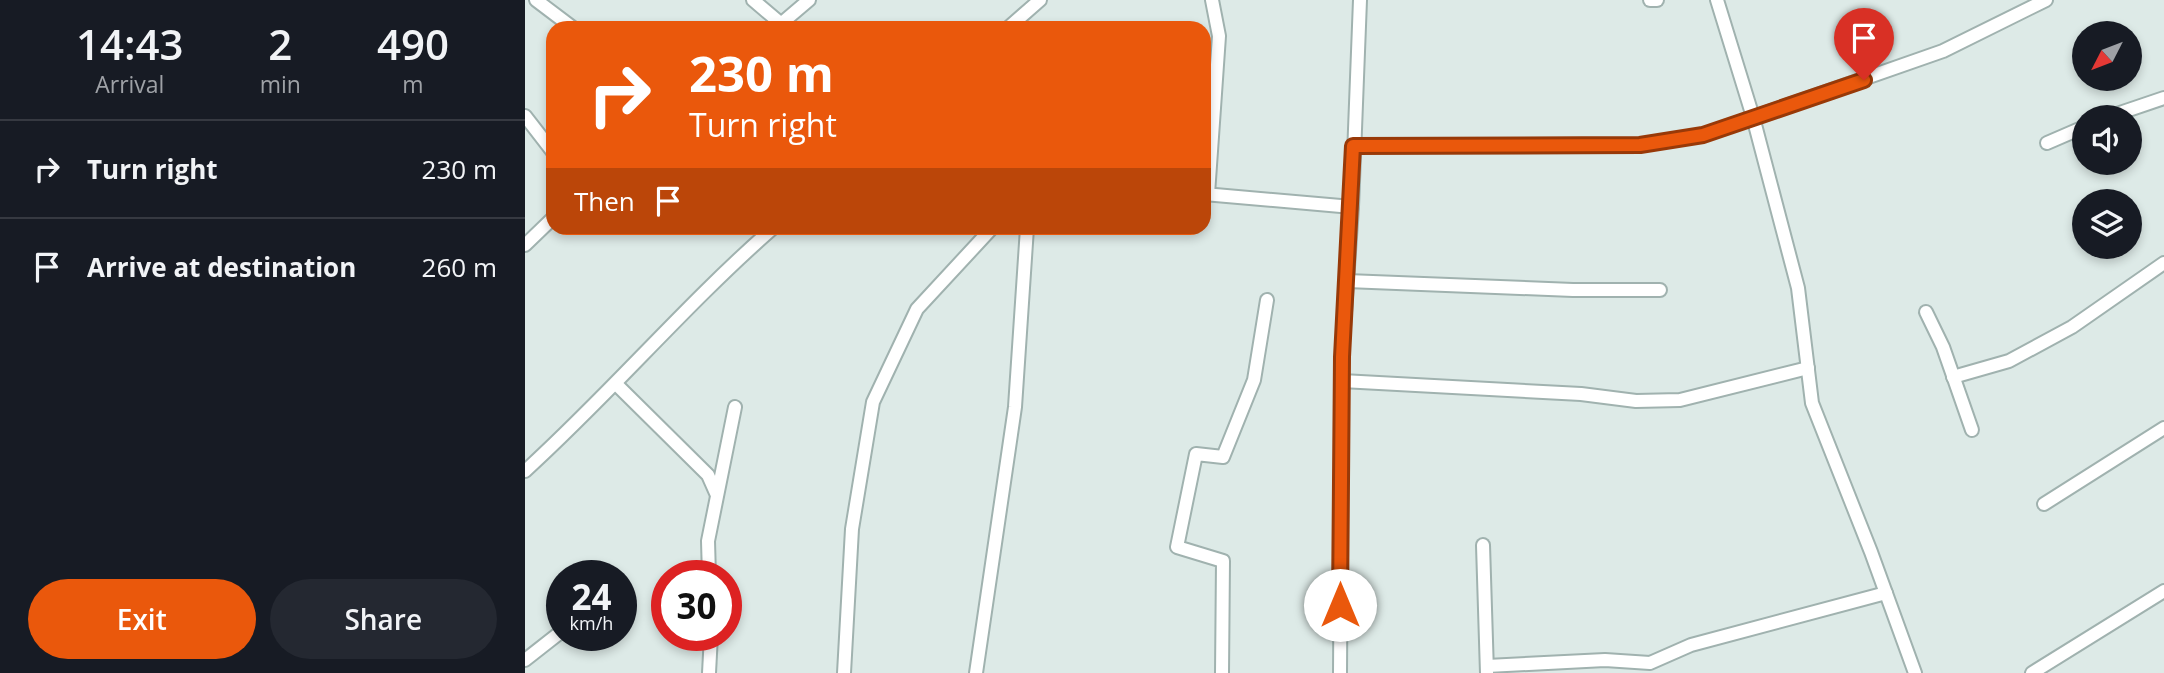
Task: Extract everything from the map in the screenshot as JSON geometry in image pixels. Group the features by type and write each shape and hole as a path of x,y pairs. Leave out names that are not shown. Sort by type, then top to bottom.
{"street":[{"path":"536,0 564,21"},
{"path":"753,0 776,21"},
{"path":"786,21 809,0"},
{"path":"1016,21 1039,0"},
{"path":"1211,133 1219,36 1216,6 1212,0"},
{"path":"1340,673 1342,381 1360,0"},
{"path":"1650,0 1657,0"},
{"path":"1717,0 1753,117 1798,288 1812,403 1915,673"},
{"path":"1353,146 1640,145 1703,135 1943,51 2046,0"},
{"path":"2142,105 2164,98"},
{"path":"525,116 546,143"},
{"path":"2047,143 2072,132"},
{"path":"1211,194 1352,207"},
{"path":"525,246 546,225"},
{"path":"525,471 617,384 720,274 765,235"},
{"path":"844,673 852,529 873,402 917,309 986,235"},
{"path":"976,673 1015,407 1027,235"},
{"path":"1953,377 2009,361 2072,327 2164,263"},
{"path":"1347,281 1573,290 1660,290"},
{"path":"1222,673 1223,561 1177,547 1196,454 1223,457 1254,380 1267,300"},
{"path":"1926,312 1943,347 1972,430"},
{"path":"1342,381 1581,394 1636,401 1680,400 1808,368"},
{"path":"617,384 708,475 716,493"},
{"path":"709,560 708,541 716,493 735,407"},
{"path":"2044,504 2164,428"},
{"path":"1483,545 1487,669 1605,660 1650,663 1691,645 1886,593"},
{"path":"2032,673 2164,591"},
{"path":"525,660 546,644"},
{"path":"709,673 710,651"}],"route":[{"path":"1340,605 1342,357 1352,207 1353,146 1640,145 1703,135 1864,80"}]}
